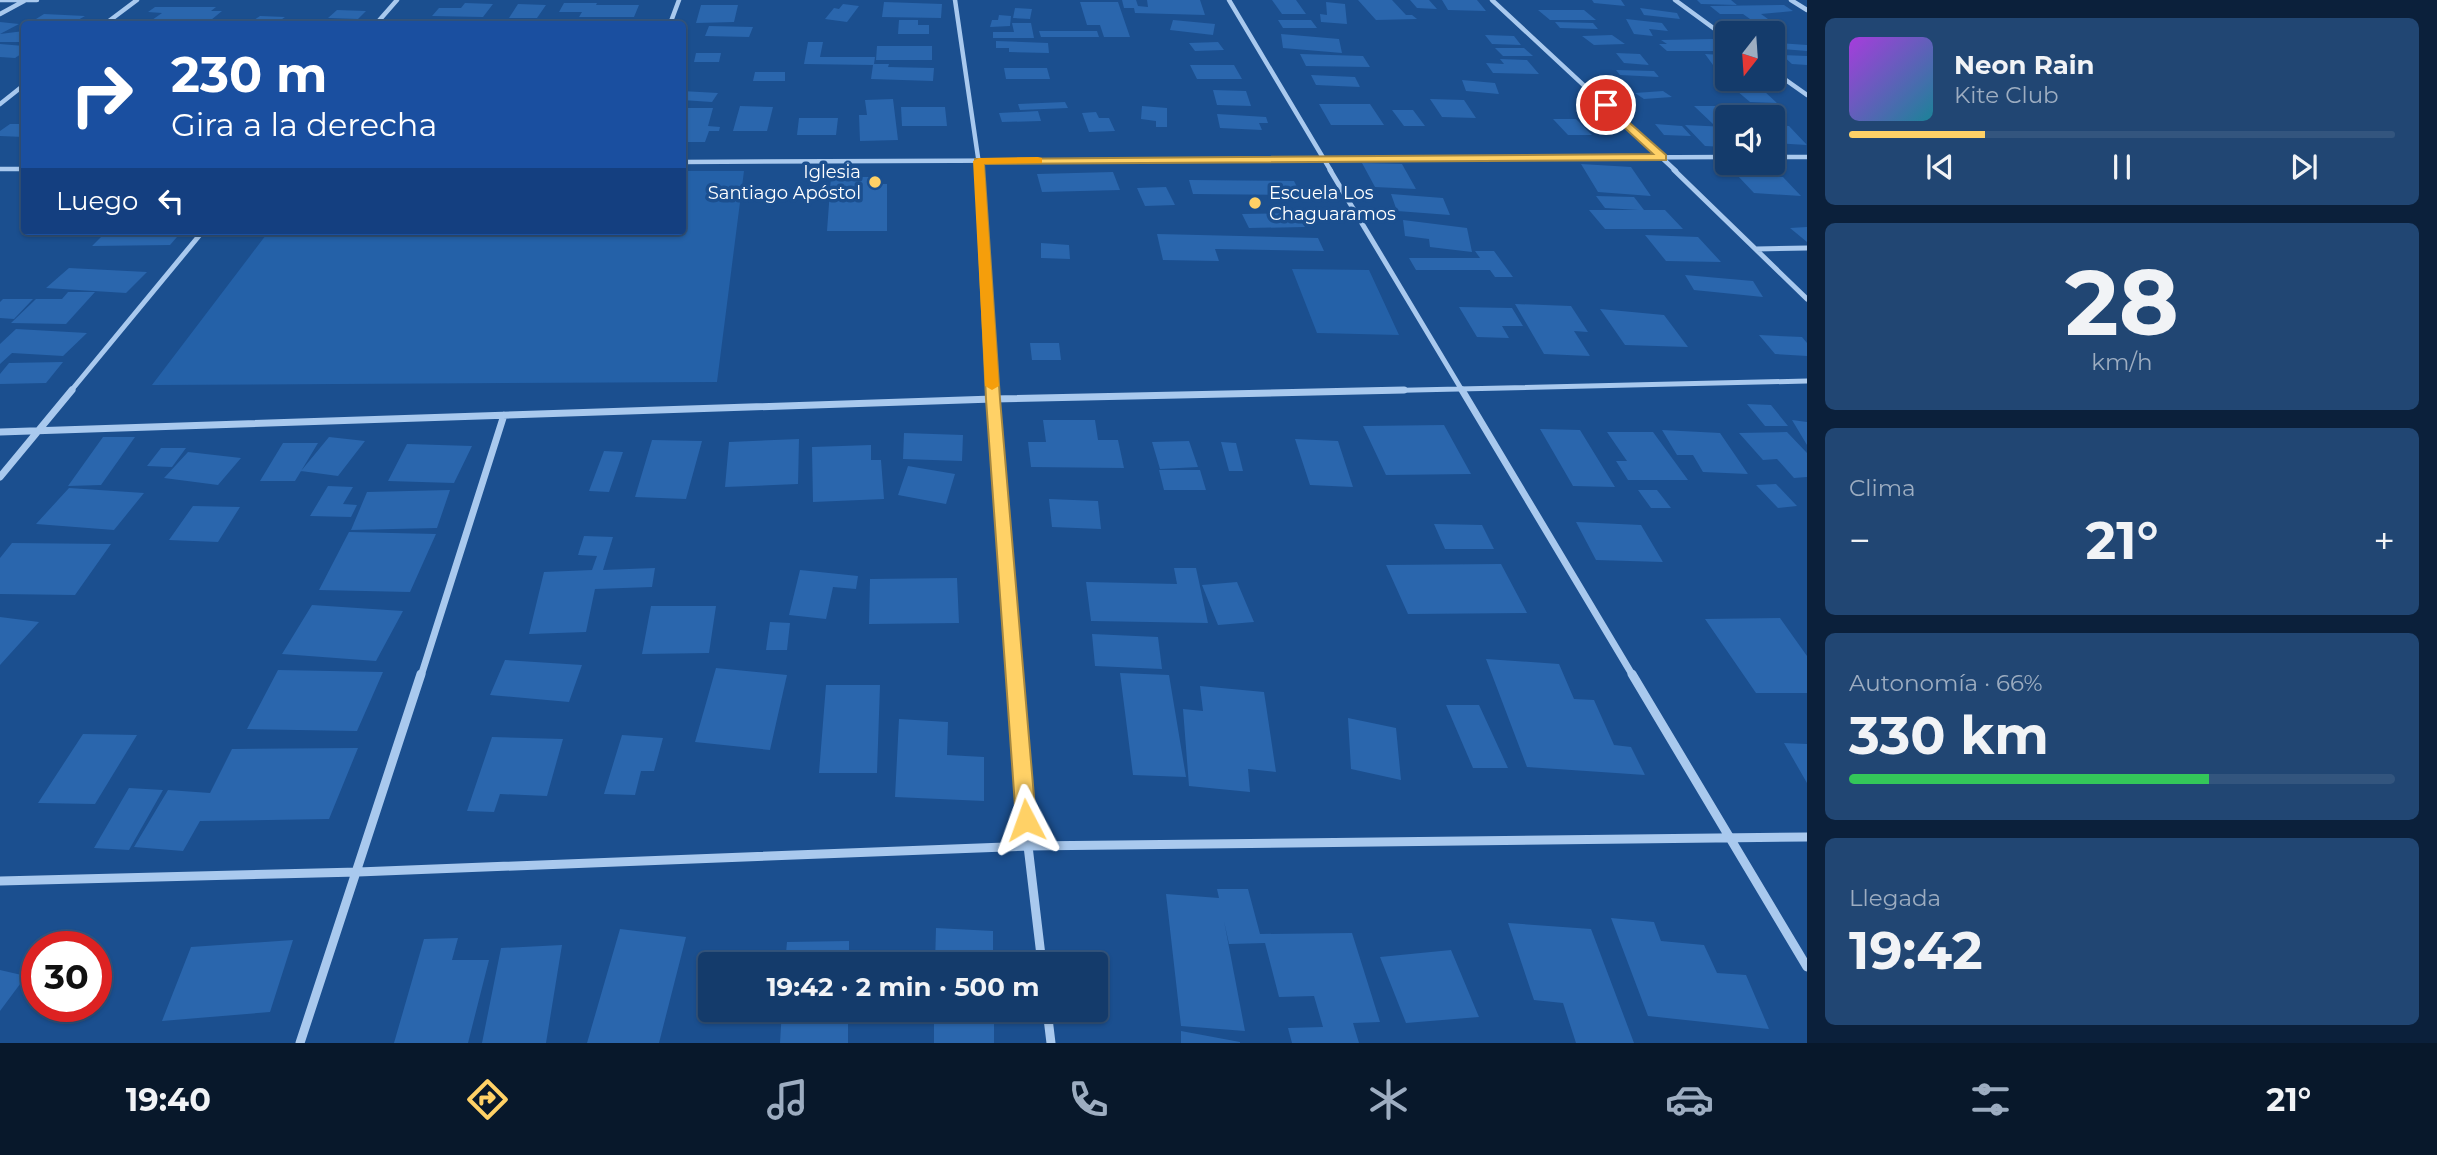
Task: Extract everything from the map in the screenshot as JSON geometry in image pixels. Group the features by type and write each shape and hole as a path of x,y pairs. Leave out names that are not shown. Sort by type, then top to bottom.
{"street":[{"path":"0,0 37,0"},
{"path":"0,14 26,0"},
{"path":"109,21 137,0"},
{"path":"379,21 397,0"},
{"path":"671,21 678,0"},
{"path":"955,0 979,161 993,399 1028,846 1041,952"},
{"path":"1229,0 1807,967"},
{"path":"1492,0 1662,158 1807,299"},
{"path":"1675,0 1715,29"},
{"path":"1791,0 1807,10"},
{"path":"1785,79 1807,95"},
{"path":"0,104 21,87"},
{"path":"686,162 1715,157"},
{"path":"1785,157 1807,157"},
{"path":"0,169 21,169"},
{"path":"0,477 200,235"},
{"path":"1756,249 1807,248"},
{"path":"0,432 993,399 1807,381"},
{"path":"300,1043 358,872 504,415"},
{"path":"0,881 358,872 1028,846 1807,837"},
{"path":"1048,1022 1051,1043"}],"shaded area":[{"path":"686,171 744,171 717,382 152,385 266,235 686,235"},
{"path":"1292,269 1369,270 1399,335 1317,333"}],"building":[{"path":"1122,0 1136,0 1138,6 1148,7 1147,0 1200,0 1205,15 1135,13 1134,8 1124,8"},
{"path":"1272,0 1296,0 1306,14 1282,14"},
{"path":"1358,0 1392,0 1406,15 1417,19 1376,20"},
{"path":"1410,0 1429,0 1437,9 1417,8"},
{"path":"1442,0 1477,0 1486,11 1448,10"},
{"path":"1592,0 1621,0 1625,6 1594,3"},
{"path":"1697,0 1731,0 1737,5 1701,4"},
{"path":"884,2 942,4 941,18 882,17"},
{"path":"1080,2 1118,2 1130,37 1104,37 1100,25 1087,25"},
{"path":"1326,2 1345,4 1347,24 1321,22 1320,14 1327,15"},
{"path":"465,3 493,4 483,17 432,16 439,8 461,8"},
{"path":"564,3 639,5 634,17 579,17 582,12 559,12"},
{"path":"518,4 546,5 537,18 509,18"},
{"path":"843,4 859,6 847,22 825,19 834,8 839,9"},
{"path":"701,5 738,5 734,22 696,23"},
{"path":"1784,5 1793,11 1761,14 1768,19 1750,19 1743,14 1720,14 1710,6"},
{"path":"155,7 216,7 211,11 222,11 211,20 152,20 162,13 148,12"},
{"path":"1015,8 1032,9 1030,19 1013,18"},
{"path":"1640,8 1677,13 1680,19 1644,15"},
{"path":"337,10 366,11 358,19 328,18"},
{"path":"1538,10 1584,10 1596,20 1550,20"},
{"path":"44,14 85,16 76,21 33,21"},
{"path":"999,15 1011,16 1010,26 990,27 992,20 998,20"},
{"path":"260,16 285,17 279,21 252,21"},
{"path":"1626,19 1662,23 1668,31 1649,29 1653,36 1634,34"},
{"path":"899,20 918,20 918,25 929,25 929,34 898,34"},
{"path":"1173,20 1215,24 1213,35 1170,30"},
{"path":"1278,20 1311,20 1317,28 1283,28"},
{"path":"0,22 19,24 0,34"},
{"path":"1555,22 1593,23 1598,29 1560,28"},
{"path":"1012,23 1031,23 1034,38 993,38 993,32 1014,32"},
{"path":"709,26 753,27 749,37 705,36"},
{"path":"21,31 21,42 0,42 0,34"},
{"path":"1039,31 1097,31 1099,37 1041,37"},
{"path":"1281,34 1339,39 1342,53 1283,48"},
{"path":"1485,35 1514,36 1521,45 1492,44"},
{"path":"1612,35 1625,44 1594,45 1582,36"},
{"path":"1714,39 1715,51 1667,51 1659,44 1667,44 1661,40"},
{"path":"996,41 1048,43 1049,53 1009,52 1009,48 996,48"},
{"path":"808,42 823,42 820,57 875,57 874,64 889,64 888,67 934,68 933,81 871,79 873,65 804,64"},
{"path":"1218,42 1224,50 1195,51 1189,43"},
{"path":"0,44 21,46 21,54 15,58 0,57"},
{"path":"1785,44 1807,45 1807,51 1785,49"},
{"path":"877,46 932,46 932,60 876,60"},
{"path":"1495,48 1524,48 1533,56 1503,56"},
{"path":"696,53 721,53 719,62 694,62"},
{"path":"1616,53 1640,54 1649,65 1624,63"},
{"path":"1300,54 1363,56 1370,67 1306,66"},
{"path":"1705,54 1715,55 1715,65 1713,65"},
{"path":"1785,55 1807,56 1807,65 1792,64"},
{"path":"1500,59 1527,60 1539,74 1493,73 1486,63 1504,64"},
{"path":"1190,65 1234,65 1242,79 1197,79"},
{"path":"1004,68 1047,68 1050,79 1006,79"},
{"path":"1616,70 1654,71 1659,77 1620,75"},
{"path":"755,72 785,72 785,81 753,81"},
{"path":"1311,75 1355,77 1360,87 1316,85"},
{"path":"1462,80 1495,83 1499,94 1466,91"},
{"path":"1213,90 1246,91 1251,106 1217,105"},
{"path":"686,91 718,93 712,102 686,100"},
{"path":"1663,91 1672,97 1644,99 1635,93"},
{"path":"1737,91 1764,91 1777,103 1750,102"},
{"path":"893,99 898,140 860,141 859,115 867,115 865,100"},
{"path":"1430,99 1464,100 1476,118 1442,117"},
{"path":"1065,102 1068,108 1020,110 1018,104"},
{"path":"1319,104 1370,104 1384,125 1331,125"},
{"path":"740,106 773,107 767,131 733,131"},
{"path":"1142,106 1167,108 1167,127 1156,127 1156,121 1141,119"},
{"path":"1694,106 1715,106 1713,124"},
{"path":"901,107 945,107 947,126 902,126"},
{"path":"686,108 713,108 708,126 720,127 719,131 709,131 705,142 686,142"},
{"path":"1392,110 1413,110 1425,126 1404,126"},
{"path":"1038,111 1041,121 1002,122 999,113"},
{"path":"1096,112 1099,118 1109,118 1115,131 1089,132 1082,113"},
{"path":"1217,114 1266,117 1268,123 1259,123 1262,130 1220,128"},
{"path":"799,118 838,118 836,135 797,135"},
{"path":"1553,119 1576,119 1592,135 1568,135"},
{"path":"10,124 21,124 21,137 0,136 0,131"},
{"path":"1655,124 1682,126 1691,136 1664,135"},
{"path":"1685,125 1715,126 1715,146 1705,146"},
{"path":"1785,126 1789,126 1807,145 1785,144"},
{"path":"1362,163 1402,164 1416,189 1375,187"},
{"path":"1581,164 1631,167 1651,196 1598,192"},
{"path":"1113,172 1120,190 1042,192 1037,174"},
{"path":"1737,175 1783,177 1801,196 1754,193"},
{"path":"831,177 871,177 871,184 887,184 887,231 827,231"},
{"path":"1189,180 1294,181 1301,195 1193,194"},
{"path":"1166,187 1175,205 1145,206 1137,188"},
{"path":"1391,194 1443,198 1450,215 1397,211"},
{"path":"1596,196 1634,197 1644,210 1665,210 1683,229 1605,229 1589,210 1639,210 1605,208"},
{"path":"1297,213 1305,227 1249,228 1242,214"},
{"path":"1403,220 1467,228 1472,252 1430,247 1429,239 1405,236"},
{"path":"1807,227 1807,242 1790,228"},
{"path":"1157,234 1318,238 1324,251 1215,249 1219,261 1163,260"},
{"path":"103,235 177,237 170,245 92,246"},
{"path":"1645,235 1698,237 1721,262 1666,261"},
{"path":"1041,243 1069,245 1070,259 1041,258"},
{"path":"1475,251 1494,251 1513,277 1495,277 1490,270 1416,270 1409,258 1480,258"},
{"path":"69,268 147,272 126,293 46,288"},
{"path":"1685,275 1753,281 1763,297 1694,290"},
{"path":"68,292 95,292 66,324 11,323 36,299 62,299"},
{"path":"3,299 33,299 14,319 0,318 0,302"},
{"path":"1515,304 1571,306 1588,332 1574,331 1590,356 1544,354"},
{"path":"1459,307 1512,308 1523,326 1502,326 1509,338 1477,337"},
{"path":"1600,309 1664,315 1688,347 1625,345"},
{"path":"16,329 87,333 63,356 12,353 0,364 0,344"},
{"path":"1759,335 1802,337 1807,343 1807,356 1775,354"},
{"path":"1030,343 1059,343 1061,360 1032,360"},
{"path":"63,362 46,383 0,384 0,374 9,363"},
{"path":"1747,404 1771,405 1788,426 1765,426"},
{"path":"1043,420 1095,420 1098,440 1118,440 1124,468 1031,467 1028,442 1046,442"},
{"path":"1792,420 1807,422 1807,445"},
{"path":"1444,425 1471,474 1386,475 1363,426"},
{"path":"1540,429 1580,430 1615,487 1573,486"},
{"path":"1662,430 1720,433 1748,474 1703,472 1693,455 1677,455"},
{"path":"1607,432 1653,432 1688,480 1628,480 1616,461 1627,461"},
{"path":"1787,432 1807,453 1807,477 1794,478 1777,459 1763,460 1739,433"},
{"path":"904,433 963,435 962,461 903,459"},
{"path":"103,437 135,437 101,485 68,486"},
{"path":"329,437 365,441 338,476 301,471"},
{"path":"799,439 798,484 725,487 729,442"},
{"path":"1295,439 1338,441 1353,487 1310,485"},
{"path":"652,440 702,441 686,499 635,497"},
{"path":"1189,441 1198,467 1160,469 1152,442"},
{"path":"1221,442 1236,443 1243,471 1229,471"},
{"path":"283,443 318,443 295,481 260,481"},
{"path":"407,444 472,446 454,483 388,481"},
{"path":"871,445 871,460 881,460 884,499 813,502 812,447"},
{"path":"161,448 186,448 172,467 147,466"},
{"path":"604,451 623,452 609,492 589,491"},
{"path":"188,452 241,458 218,485 164,478"},
{"path":"908,466 955,474 946,504 898,495"},
{"path":"1159,470 1200,470 1206,490 1164,490"},
{"path":"1776,484 1797,506 1778,508 1756,485"},
{"path":"328,486 353,487 343,504 357,505 351,517 310,516"},
{"path":"69,488 144,493 114,530 36,524"},
{"path":"450,490 437,528 351,530 367,492"},
{"path":"1638,490 1657,490 1671,508 1651,508"},
{"path":"1049,499 1098,501 1101,529 1052,527"},
{"path":"193,506 240,507 218,542 169,540"},
{"path":"1576,522 1641,525 1663,562 1596,560"},
{"path":"1434,524 1482,525 1494,549 1445,549"},
{"path":"349,532 436,534 410,592 319,590"},
{"path":"584,536 613,537 603,570 655,568 652,587 595,589 586,632 529,634 544,572 592,570 597,556 578,555"},
{"path":"12,543 111,544 75,595 0,594 0,558"},
{"path":"1501,564 1527,613 1408,614 1386,565"},
{"path":"1174,568 1196,568 1208,623 1091,621 1086,582 1177,584"},
{"path":"800,570 858,576 856,589 833,587 826,619 789,615"},
{"path":"957,578 959,623 869,624 870,579"},
{"path":"1237,582 1254,622 1218,625 1202,585"},
{"path":"312,605 403,611 376,661 282,654"},
{"path":"651,606 716,606 709,653 642,654"},
{"path":"0,617 39,622 0,665"},
{"path":"1780,618 1807,656 1807,693 1756,693 1705,619"},
{"path":"770,622 790,623 787,650 766,650"},
{"path":"1092,634 1158,637 1162,669 1095,666"},
{"path":"1486,659 1559,664 1574,699 1594,700 1614,745 1631,747 1645,775 1527,767"},
{"path":"505,660 582,665 569,702 490,695"},
{"path":"716,668 787,675 770,750 695,742"},
{"path":"278,670 383,672 357,731 247,729"},
{"path":"1120,673 1169,675 1186,777 1133,775"},
{"path":"826,685 880,685 877,773 819,773"},
{"path":"1200,686 1264,692 1276,772 1248,769 1250,792 1189,786 1183,709 1203,711"},
{"path":"1446,705 1479,705 1508,768 1473,768"},
{"path":"1348,718 1396,728 1401,780 1351,769"},
{"path":"899,719 948,722 947,755 984,757 984,801 895,797"},
{"path":"83,734 137,735 95,804 38,803"},
{"path":"622,735 663,738 654,771 641,771 635,795 604,794"},
{"path":"492,737 563,739 547,796 500,794 494,812 467,811"},
{"path":"1784,743 1807,744 1807,783"},
{"path":"358,748 329,819 200,821 183,851 134,847 168,790 210,793 232,749"},
{"path":"129,788 163,790 129,850 94,848"},
{"path":"1217,889 1248,889 1260,934 1352,933 1380,1022 1353,1023 1359,1043 1292,1043 1288,1028 1323,1027 1314,996 1279,997 1265,943 1229,944 1224,921 1245,1031 1181,1026 1166,894 1219,898"},
{"path":"1611,918 1654,922 1661,941 1704,945 1717,973 1746,975 1769,1029 1648,1016"},
{"path":"1508,923 1591,929 1634,1043 1576,1043 1563,1003 1534,1000"},
{"path":"936,928 993,931 993,952 935,952"},
{"path":"620,929 686,937 659,1043 587,1043"},
{"path":"458,938 452,960 489,960 468,1043 394,1043 424,939"},
{"path":"293,940 270,1012 162,1021 191,947"},
{"path":"849,941 849,952 786,952 787,942"},
{"path":"562,945 546,1043 482,1043 501,948"},
{"path":"1451,950 1479,1017 1406,1023 1380,957"},
{"path":"0,970 21,975 21,983 0,1011"},
{"path":"781,1022 848,1022 848,1043 780,1043"},
{"path":"934,1022 994,1022 994,1043 934,1043"},
{"path":"1181,1031 1240,1042 1240,1043 1181,1043"}],"slow traffic":[{"path":"992,386 979,161 1038,160"}],"place":[{"name":"Iglesia Santiago Apóstol","path":"875,182"},
{"name":"Escuela Los Chaguaramos","path":"1255,203"}],"route":[{"path":"1026,820 993,399 979,161 1662,158 1606,105"}]}
